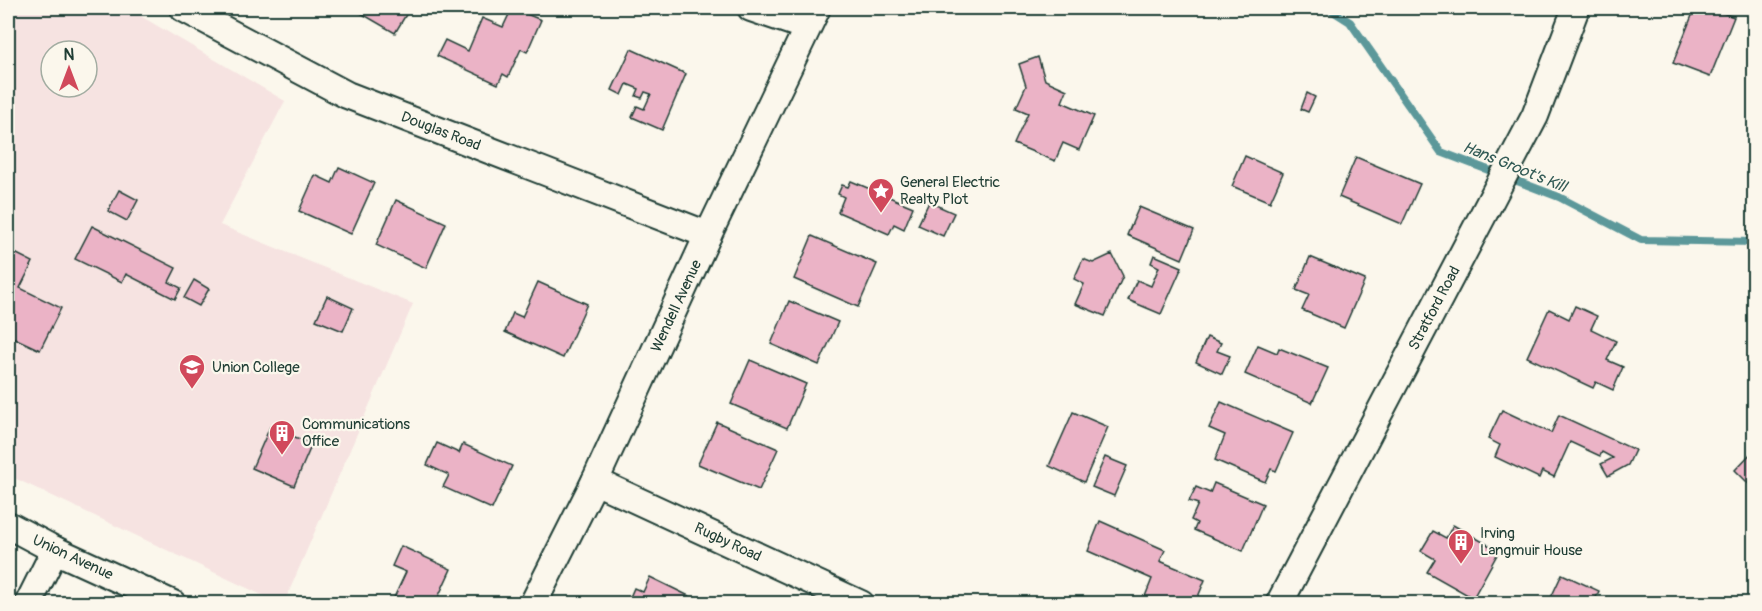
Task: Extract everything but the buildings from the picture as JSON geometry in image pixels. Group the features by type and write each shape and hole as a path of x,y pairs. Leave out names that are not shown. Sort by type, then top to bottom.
{"street":[{"name":"Douglas Road","path":"183,8 348,95 708,236"},
{"path":"751,8 812,17"},
{"name":"Stratford Road","path":"1279,603 1535,116 1576,8"},
{"name":"Wendell Avenue","path":"533,603 595,481 812,17"},
{"name":"Rugby Road","path":"595,481 861,603"},
{"name":"Union Avenue","path":"8,525 55,550 172,603"},
{"path":"28,603 55,550"}],"shaded area":[{"name":"Union College","path":"8,8 127,8 285,101 220,225 413,304 284,603 279,603 8,475"}],"waterway":[{"name":"Hans Groot's Kill","path":"1328,8 1350,22 1441,152 1559,197 1641,240 1754,242"}],"place":[{"name":"General Electric Realty Plot","path":"881,214"},
{"name":"Union College","path":"192,390"},
{"name":"Communications Office","path":"282,456"},
{"name":"Irving Langmuir House","path":"1461,565"}]}
